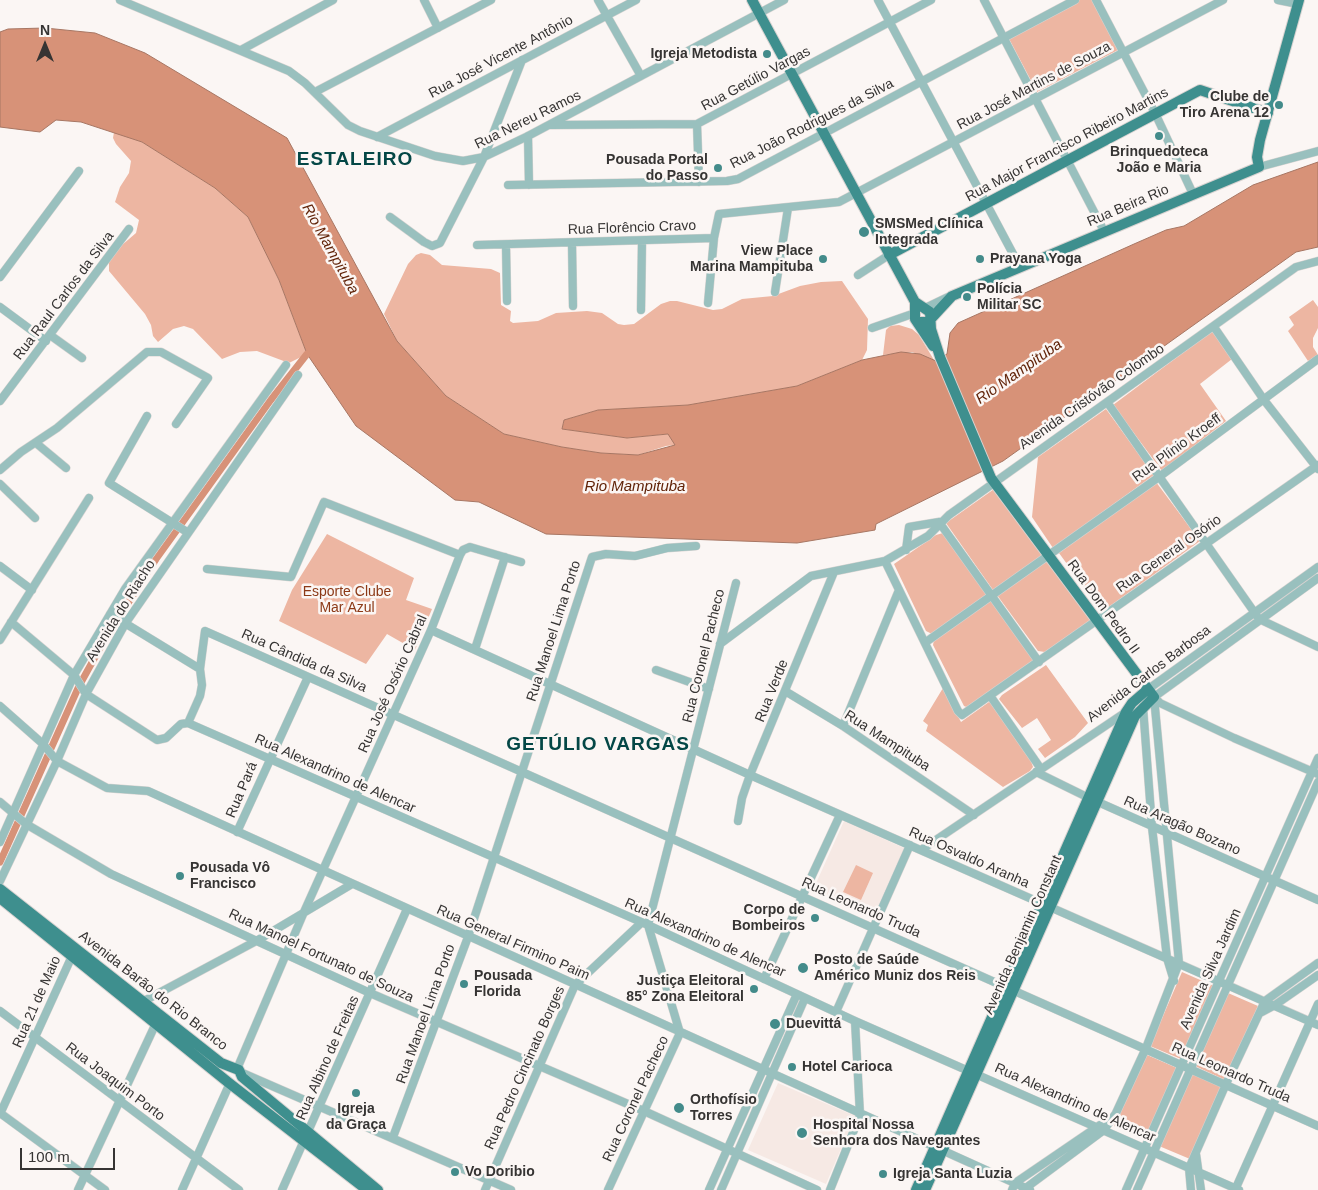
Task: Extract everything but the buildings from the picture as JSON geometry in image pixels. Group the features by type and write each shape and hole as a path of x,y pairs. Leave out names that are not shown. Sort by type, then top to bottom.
{"main road":[{"path":"752,0 856,194 940,358"},
{"path":"1259,167 1259,147 1299,2"},
{"name":"Rua Major Francisco Ribeiro Martins","path":"888,255 1202,89 1268,113"},
{"name":"Rua Beira Rio","path":"930,320 952,296 1259,167"},
{"path":"916,312 925,308 931,313 930,320 940,358"},
{"path":"916,312 924,324 930,320"},
{"name":"Rua Dom Pedro II","path":"940,358 995,483 1150,693"},
{"path":"1113,770 1113,760 1133,712 1150,693"},
{"name":"Avenida Benjamin Constant","path":"1094,801 1113,770 1135,716 1143,707 1150,693"},
{"name":"Avenida Carlos Barbosa","path":"1126,712 1132,703 1150,693"},
{"name":"Avenida Benjamin Constant","path":"916,1190 938,1150 1094,801 1126,712"},
{"name":"Avenida Barão do Rio Branco","path":"0,889 144,1000 158,1019 230,1083 378,1190"},
{"name":"Avenida Barão do Rio Branco","path":"0,898 72,956 158,1019 238,1071 306,1137 367,1190"},
{"path":"230,1083 238,1083 238,1071"},
{"name":"Avenida Benjamin Constant","path":"925,1190 938,1150"}],"street":[{"name":"Rua Nereu Ramos","path":"120,0 289,71 315,92 348,125 377,137 452,160 472,160 484,157 528,136 784,0"},
{"path":"241,50 333,0"},
{"path":"424,0 438,28"},
{"path":"315,92 491,0"},
{"path":"598,0 641,76"},
{"name":"Rua José Vicente Antônio","path":"377,137 636,0"},
{"path":"878,0 1020,267"},
{"name":"Rua Getúlio Vargas","path":"548,125 697,124 931,0"},
{"path":"984,0 1104,231"},
{"name":"Rua João Rodrigues da Silva","path":"508,185 698,182 738,178 1075,0"},
{"path":"1096,0 1155,113 1193,194"},
{"name":"Rua José Martins de Souza","path":"856,194 1223,0"},
{"path":"1278,0 1299,2"},
{"path":"390,217 424,242 437,246 442,240 484,157 522,60"},
{"path":"697,124 698,182"},
{"path":"528,136 528,184"},
{"name":"Rua Beira Rio","path":"1259,167 1318,151"},
{"path":"0,277 79,171"},
{"name":"Rua Florêncio Cravo","path":"477,245 714,238 720,214 834,204 856,194"},
{"path":"775,292 788,208"},
{"name":"Rua Raul Carlos da Silva","path":"0,401 129,229"},
{"path":"708,303 714,238"},
{"path":"641,310 642,241"},
{"path":"572,243 573,306"},
{"path":"506,244 507,301"},
{"name":"Rua Major Francisco Ribeiro Martins","path":"858,275 888,255"},
{"name":"Avenida Cristóvão Colombo","path":"720,644 774,606 802,580 811,576 885,561 931,534 940,522 1296,267 1318,260"},
{"name":"Rua Beira Rio","path":"925,308 952,296"},
{"path":"0,307 82,358"},
{"path":"872,328 916,312"},
{"path":"1214,327 1264,400 1317,466"},
{"path":"0,470 147,352 161,352 208,378 176,424"},
{"name":"Rua Plínio Kroeff","path":"926,642 1159,477 1318,359"},
{"name":"Avenida do Riacho","path":"0,842 74,675 110,614 171,522 286,366"},
{"name":"Avenida do Riacho","path":"0,881 86,694 125,624 270,411 298,374"},
{"path":"259,402 270,411"},
{"path":"1107,402 1257,616 1318,648"},
{"path":"147,416 108,483 187,532"},
{"path":"36,443 66,468"},
{"name":"Rua General Osório","path":"926,642 958,711 962,715 991,697 1205,543 1317,466"},
{"path":"0,484 34,518"},
{"path":"0,640 89,498"},
{"path":"206,569 291,578 324,502 460,555 463,550 470,547 521,562"},
{"path":"906,550 908,528 940,522 1039,662"},
{"name":"Rua Manoel Lima Porto","path":"393,1137 438,1022 468,937 592,557 606,554 635,556 667,548 696,546"},
{"name":"Rua José Osório Cabral","path":"238,1071 304,912 357,798 430,630 460,555"},
{"path":"475,650 505,557"},
{"path":"885,561 926,642"},
{"path":"0,566 32,590"},
{"name":"Avenida Carlos Barbosa","path":"1150,693 1257,616 1318,567"},
{"name":"Rua Verde","path":"738,820 742,798 750,776 834,572"},
{"name":"Avenida Carlos Barbosa","path":"1257,616 1318,578"},
{"name":"Rua Coronel Pacheco","path":"608,1190 680,1033 644,924 671,836 736,583"},
{"path":"843,726 899,590"},
{"path":"11,622 74,675 86,694 153,738 162,740 176,728 188,723 202,690 200,669 110,614"},
{"name":"Rua Osvaldo Aranha","path":"430,630 750,776 1314,1023"},
{"name":"Rua Cândida da Silva","path":"200,669 205,631 393,715"},
{"path":"656,670 709,689"},
{"name":"Rua Pará","path":"237,832 269,758 308,677"},
{"name":"Rua Mampituba","path":"785,691 843,726 974,815"},
{"path":"1026,1189 1104,1130 1120,1108 1174,980 1179,963 1150,693"},
{"name":"Rua Dom Pedro II","path":"1150,693 1160,703 1315,773"},
{"name":"Rua Aragão Bozano","path":"991,697 1039,771 1094,801 1318,900"},
{"name":"Rua General Firmino Paim","path":"0,706 44,746 55,759 107,788 148,791 1014,1186 1026,1189"},
{"path":"1143,707 1152,827 1167,958 1174,980"},
{"name":"Avenida Carlos Barbosa","path":"921,850 1126,712"},
{"name":"Rua Leonardo Truda","path":"393,715 671,836 1318,1126"},
{"name":"Rua Alexandrino de Alencar","path":"188,723 494,857 836,1012 1237,1189"},
{"name":"Avenida Silva Jardim","path":"1126,1190 1220,981 1264,877 1315,773 1318,758"},
{"name":"Avenida Silva Jardim","path":"1137,1190 1318,782"},
{"name":"Rua Manoel Fortunato de Souza","path":"0,802 26,824 112,874 287,953 370,993 644,1111 817,1190"},
{"path":"764,979 840,815"},
{"path":"836,1012 910,845"},
{"path":"144,1000 258,940 352,884"},
{"name":"Rua Albino de Freitas","path":"282,1190 407,909"},
{"name":"Rua Pedro Cincinato Borges","path":"485,1190 575,985 644,924"},
{"name":"Rua 21 de Maio","path":"0,1113 72,956"},
{"path":"1192,1190 1189,1168 1265,1001 1318,963"},
{"path":"1260,1013 1275,1006 1318,975"},
{"path":"709,1190 763,1071 801,996"},
{"path":"720,1190 772,1075 801,996"},
{"path":"1237,1189 1273,1105 1314,1023 1318,1004"},
{"name":"Rua Joaquim Porto","path":"0,1011 239,1190"},
{"path":"78,1190 158,1019"},
{"path":"830,1190 860,1115 855,1020"},
{"path":"238,1071 511,1190"},
{"path":"182,1190 230,1083"},
{"path":"0,1113 105,1190"},
{"path":"1014,1186 1096,1126 1110,1121"},
{"path":"1196,1152 1201,1190"}],"shaded area":[{"path":"844,821 904,848 873,917 813,890"},
{"name":"Hospital Nossa Senhora dos Navegantes","path":"778,1083 855,1116 826,1184 748,1150"}],"green space":[{"path":"1079,0 1094,0 1120,49 1037,92 1008,37"},
{"path":"114,132 142,142 215,188 248,217 279,280 307,354 289,363 257,351 240,352 222,359 193,329 184,326 173,329 158,342 153,336 151,325 145,314 109,271 109,261 122,245 136,233 139,220 115,202 120,187 129,173 131,161 116,144 113,138"},
{"path":"421,253 430,255 442,265 491,269 500,273 501,305 511,311 510,321 513,323 538,321 556,313 587,311 602,313 618,324 634,324 661,304 670,301 713,310 722,309 742,299 773,296 800,286 821,282 842,281 868,319 867,350 862,360 797,386 689,405 598,410 564,420 562,429 627,438 669,434 675,445 638,455 601,453 562,447 504,434 446,396 397,341 384,314 408,264 416,255"},
{"path":"1313,300 1318,307 1318,328 1313,338 1313,347 1318,355 1308,361 1288,331 1294,325 1289,317"},
{"path":"899,325 912,329 919,335 934,360 912,352 883,355 886,330 890,326"},
{"path":"1212,331 1232,359 1200,384 1226,421 1162,471 1113,405"},
{"path":"1106,409 1154,475 1053,548 1032,517 1038,457"},
{"path":"1156,482 1200,541 1102,612 1059,553"},
{"path":"997,487 1044,554 993,590 946,523"},
{"path":"943,533 987,594 932,634 926,631 894,564 936,535"},
{"name":"Esporte Clube Mar Azul","path":"327,534 414,578 406,600 432,609 415,650 387,634 366,664 279,621 292,590"},
{"path":"1048,559 1092,619 1045,652 1038,651 997,595"},
{"path":"991,600 1034,660 969,708 964,706 933,645 934,640"},
{"path":"1046,665 1088,723 1075,737 1045,758 1038,749 1051,740 1037,718 1022,728 999,699"},
{"path":"943,688 961,722 989,702 994,703 1031,761 1033,767 1030,771 1003,787 926,731 928,725 923,721"},
{"path":"856,865 873,873 861,900 843,892"},
{"path":"1182,972 1214,986 1181,1059 1150,1046"},
{"path":"1228,993 1258,1006 1225,1080 1195,1066"},
{"path":"1145,1054 1177,1068 1146,1140 1114,1126"},
{"path":"1190,1073 1222,1087 1190,1159 1159,1146"}],"water":[{"name":"Rio Mampituba","path":"45,28 95,33 145,53 287,138 397,341 446,396 504,434 562,447 601,453 638,455 675,445 668,434 627,438 562,429 564,420 598,410 688,405 797,386 862,360 901,352 920,354 936,361 947,354 950,333 958,323 1166,230 1184,226 1253,185 1318,162 1318,247 1296,252 1003,461 876,524 875,530 797,543 546,534 479,502 455,500 356,426 307,354 279,280 248,217 215,188 142,142 81,122 56,120 40,132 0,127 0,32 8,29"}],"waterway":[{"path":"0,862 79,686 105,639 156,559 270,401 307,354"}],"place":[{"name":"Igreja Metodista","path":"767,54"},
{"name":"Clube de Tiro Arena 12","path":"1279,105"},
{"name":"Brinquedoteca João e Maria","path":"1159,136"},
{"name":"Pousada Portal do Passo","path":"718,168"},
{"name":"SMSMed Clínica Integrada","path":"864,232"},
{"name":"View Place Marina Mampituba","path":"823,259"},
{"name":"Prayana Yoga","path":"980,259"},
{"name":"Polícia Militar SC","path":"967,297"},
{"name":"Pousada Vô Francisco","path":"180,876"},
{"name":"Corpo de Bombeiros","path":"815,918"},
{"name":"Posto de Saúde Américo Muniz dos Reis","path":"803,968"},
{"name":"Pousada Florida","path":"464,984"},
{"name":"Justiça Eleitoral 85° Zona Eleitoral","path":"754,989"},
{"name":"Duevittá","path":"775,1024"},
{"name":"Hotel Carioca","path":"792,1067"},
{"name":"Igreja da Graça","path":"356,1093"},
{"name":"Orthofísio Torres","path":"679,1108"},
{"name":"Hospital Nossa Senhora dos Navegantes","path":"802,1133"},
{"name":"Vo Doribio","path":"455,1172"},
{"name":"Igreja Santa Luzia","path":"883,1174"}],"district":[{"name":"ESTALEIRO","path":"355,160"},
{"name":"GETÚLIO VARGAS","path":"598,745"}]}
